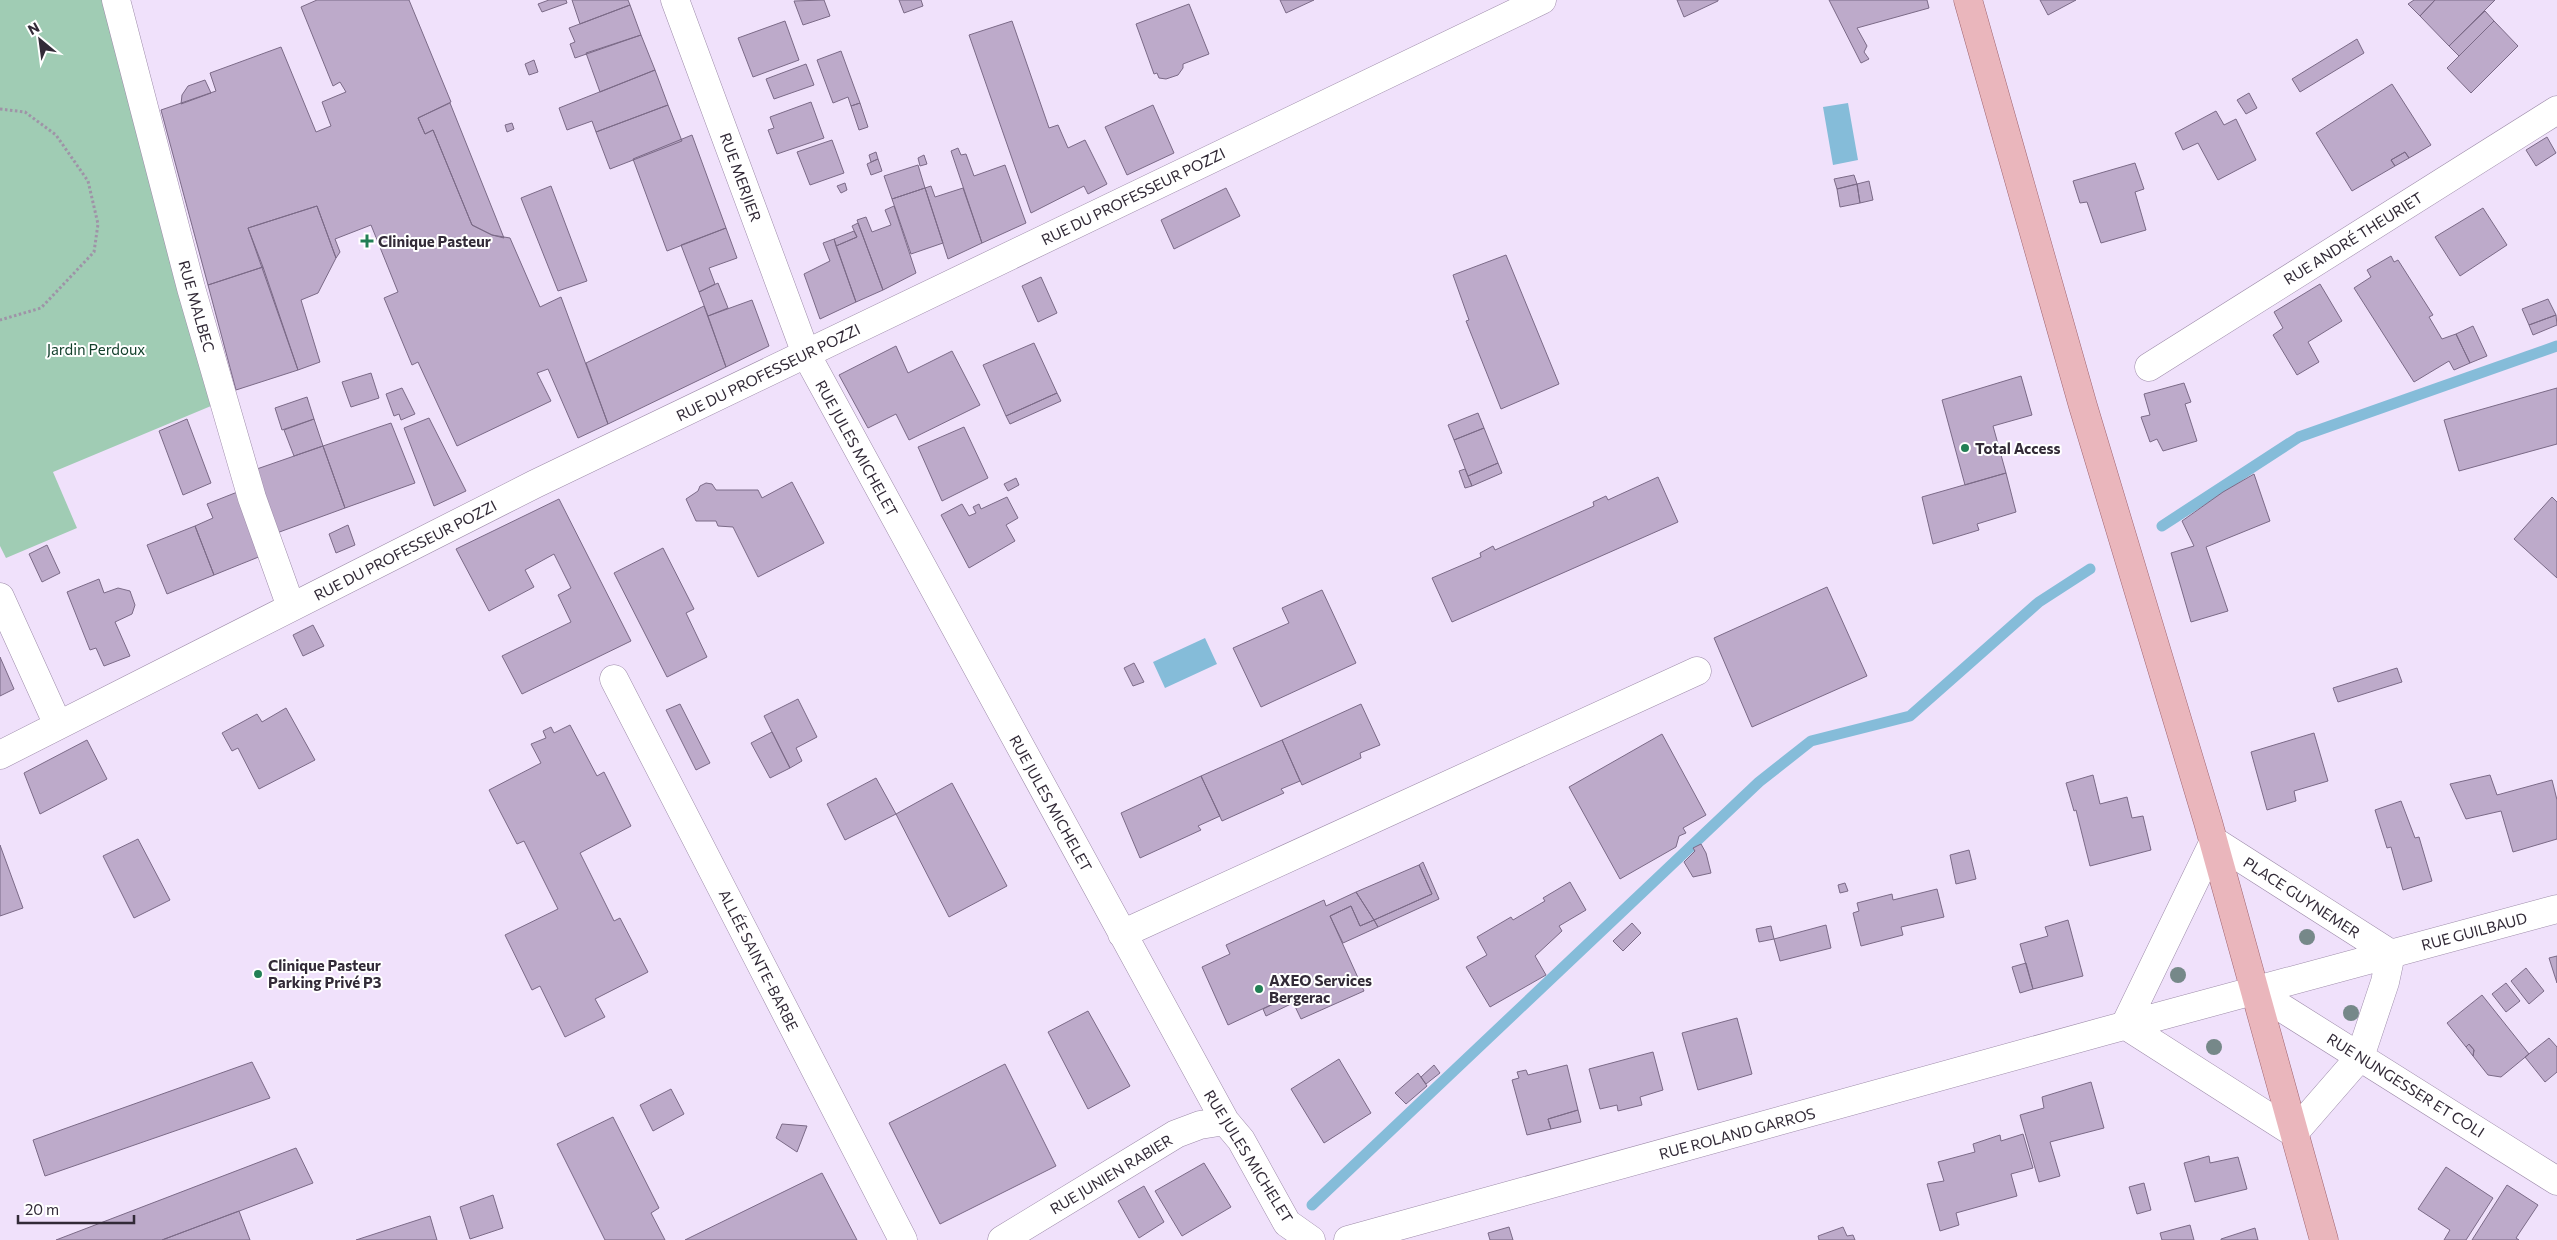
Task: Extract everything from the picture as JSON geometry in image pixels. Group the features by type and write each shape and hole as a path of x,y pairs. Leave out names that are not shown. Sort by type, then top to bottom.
{"main road":[{"path":"1968,0 2086,416 2214,841"},
{"name":"PLACE GUYNEMER","path":"2214,841 2324,1240"}],"street":[{"name":"RUE MALBEC","path":"116,0 194,298 252,498 291,608"},
{"name":"RUE MERJIER","path":"675,0 806,354"},
{"name":"RUE DU PROFESSEUR POZZI","path":"0,755 535,484 1542,0"},
{"name":"RUE ANDRÉ THEURIET","path":"2149,366 2557,110"},
{"name":"RUE JULES MICHELET","path":"806,354 1225,1121 1241,1140 1287,1222 1311,1240"},
{"path":"0,597 58,726"},
{"path":"1122,934 1697,671"},
{"name":"ALLÉE SAINTE-BARBE","path":"614,679 903,1240"},
{"name":"PLACE GUYNEMER","path":"2214,841 2391,954"},
{"path":"2214,841 2125,1026 2294,1133 2360,1058 2385,982 2391,954"},
{"name":"RUE GUILBAUD","path":"2391,954 2557,909"},
{"name":"PLACE GUYNEMER","path":"2125,1026 2391,954"},
{"name":"RUE NUNGESSER ET COLI","path":"2255,990 2557,1181"},
{"name":"RUE ROLAND GARROS","path":"1348,1240 2125,1026"},
{"name":"RUE JUNIEN RABIER","path":"1002,1240 1176,1134 1200,1125 1225,1121"}],"path":[{"path":"0,109 25,112 56,135 88,181 98,224 94,252 41,308 0,320"}],"green space":[{"name":"Jardin Perdoux","path":"0,0 102,0 211,406 53,472 77,528 6,558 0,546"}],"water":[{"path":"1848,103 1858,160 1833,165 1823,107"},
{"path":"1205,638 1217,664 1165,688 1153,662"}],"building":[{"path":"317,0 409,0 451,102 418,118 425,134 433,130 472,225 492,235 510,238 540,307 561,297 608,424 578,438 548,369 537,373 551,401 457,446 418,362 412,365 384,298 398,292 371,225 335,239 340,252 336,258 317,206 248,228 263,267 208,285 161,110 216,91 210,73 281,47 316,132 331,126 322,102 346,92 340,82 333,86 301,7"},
{"path":"549,0 566,0 567,3 542,12 538,4"},
{"path":"572,0 628,0 630,5 580,24"},
{"path":"824,0 830,16 803,25 794,1"},
{"path":"899,0 921,0 923,6 904,13"},
{"path":"1280,0 1314,0 1286,13"},
{"path":"1677,0 1718,0 1718,1 1684,17"},
{"path":"1829,0 1927,0 1929,8 1857,28 1867,46 1864,52 1869,59 1861,63"},
{"path":"2040,0 2076,0 2048,15"},
{"path":"2414,0 2435,0 2420,16 2408,4"},
{"path":"2435,0 2495,0 2449,46 2420,16"},
{"path":"1189,4 1209,54 1183,64 1183,68 1178,75 1166,79 1159,78 1157,73 1154,74 1136,24"},
{"path":"630,5 641,35 575,58 570,44 575,42 569,28"},
{"path":"2485,11 2494,21 2459,56 2449,46"},
{"path":"785,21 799,60 753,77 738,38"},
{"path":"1012,21 1049,128 1058,125 1068,148 1085,140 1107,184 1088,194 1084,186 1031,213 969,35"},
{"path":"2494,21 2518,46 2471,93 2447,68"},
{"path":"641,35 655,70 600,92 586,53"},
{"path":"2357,39 2364,53 2300,92 2292,79"},
{"path":"841,51 860,103 851,106 848,97 833,103 817,60"},
{"path":"534,60 538,72 529,75 525,64"},
{"path":"806,64 814,85 774,99 766,79"},
{"path":"655,70 668,105 596,132 592,121 567,130 559,108"},
{"path":"205,80 211,93 181,104 182,95 188,86"},
{"path":"2392,84 2431,145 2409,158 2405,152 2391,160 2395,166 2352,191 2316,133"},
{"path":"2249,93 2257,108 2246,114 2237,100"},
{"path":"811,102 824,138 777,154 768,130 774,128 770,117"},
{"path":"450,103 504,238 492,235 472,225 433,130 425,134 418,118"},
{"path":"860,103 868,127 859,130 851,106"},
{"path":"668,105 682,141 610,169 596,132"},
{"path":"1153,105 1174,153 1127,175 1105,127"},
{"path":"2216,111 2224,125 2236,119 2256,160 2218,180 2198,143 2183,150 2175,133"},
{"path":"512,123 514,129 507,132 505,125"},
{"path":"692,135 726,228 667,251 633,159"},
{"path":"2547,137 2556,153 2536,166 2526,150"},
{"path":"832,140 844,173 810,185 797,152"},
{"path":"958,148 961,155 966,154 974,176 1005,165 1026,223 982,243 951,151"},
{"path":"876,152 878,159 871,162 869,155"},
{"path":"2405,152 2409,158 2395,166 2391,160"},
{"path":"924,155 927,164 920,166 918,158"},
{"path":"878,159 882,171 871,175 867,164"},
{"path":"2135,163 2144,189 2135,192 2146,230 2101,243 2087,202 2080,203 2073,181"},
{"path":"918,165 925,188 892,199 884,176"},
{"path":"1854,175 1857,184 1837,189 1834,179"},
{"path":"1869,181 1873,200 1860,203 1857,184"},
{"path":"845,183 847,190 841,193 837,186"},
{"path":"1857,184 1860,203 1840,207 1837,189"},
{"path":"551,186 587,281 558,291 521,198"},
{"path":"931,186 935,197 963,188 982,243 948,259 925,188"},
{"path":"925,188 943,243 911,254 892,199"},
{"path":"1226,188 1240,216 1174,249 1161,220"},
{"path":"317,206 336,258 318,293 301,300 320,362 298,370 248,228"},
{"path":"894,206 916,273 883,290 857,220 866,217 872,232 891,225 885,210"},
{"path":"2483,208 2507,245 2460,276 2435,237"},
{"path":"858,223 883,290 856,302 836,246 857,237 852,226"},
{"path":"726,228 737,258 709,268 715,284 699,292 681,245"},
{"path":"854,231 857,237 836,246 834,239"},
{"path":"834,239 856,302 820,319 804,274 830,261 823,243"},
{"path":"1506,255 1559,384 1501,409 1466,321 1469,320 1453,275"},
{"path":"2391,256 2394,262 2398,260 2433,315 2429,317 2442,339 2456,334 2470,363 2454,370 2449,361 2414,382 2354,288 2371,277 2367,270"},
{"path":"263,267 298,370 236,390 208,285"},
{"path":"1041,277 1057,313 1038,322 1022,286"},
{"path":"718,283 728,308 708,316 699,292"},
{"path":"2320,284 2342,321 2308,342 2319,362 2297,375 2273,335 2283,328 2274,312"},
{"path":"2548,299 2556,315 2529,325 2522,309"},
{"path":"752,300 769,346 726,367 708,316"},
{"path":"704,306 726,367 608,424 586,363"},
{"path":"2556,315 2557,325 2533,335 2529,325"},
{"path":"2473,326 2487,356 2470,363 2456,334"},
{"path":"1034,343 1057,393 1006,416 983,365"},
{"path":"896,346 908,373 952,351 980,405 909,440 896,414 868,428 839,375"},
{"path":"371,373 379,398 351,407 342,382"},
{"path":"2021,376 2032,415 1993,426 2006,473 1965,485 1942,400"},
{"path":"2184,383 2191,402 2185,404 2197,441 2163,451 2157,439 2150,442 2141,417 2150,415 2144,394"},
{"path":"402,388 415,414 401,420 399,414 394,416 386,394"},
{"path":"2557,388 2557,444 2459,471 2444,420"},
{"path":"1057,393 1061,401 1010,424 1006,416"},
{"path":"307,397 314,419 282,430 275,408"},
{"path":"1478,413 1484,428 1454,440 1448,425"},
{"path":"429,418 466,491 434,506 404,428"},
{"path":"187,419 211,483 183,495 159,431"},
{"path":"314,419 323,446 294,456 284,430"},
{"path":"391,423 415,483 345,508 323,446"},
{"path":"964,427 988,478 942,501 918,447"},
{"path":"1484,428 1498,463 1468,476 1454,440"},
{"path":"323,446 345,508 274,534 254,470"},
{"path":"1498,463 1502,473 1472,486 1468,476"},
{"path":"1465,469 1472,486 1465,488 1459,471"},
{"path":"2006,473 2016,512 1977,524 1979,530 1933,544 1922,497"},
{"path":"2254,474 2270,521 2206,547 2228,611 2191,622 2171,553 2194,546 2182,521 2223,492"},
{"path":"1658,477 1678,522 1452,622 1432,578 1481,557 1480,553 1493,546 1495,550 1594,506 1593,502 1606,496 1608,500"},
{"path":"1016,478 1019,485 1008,491 1004,484"},
{"path":"792,482 824,543 758,577 733,527 718,526 716,521 696,521 686,499 706,483 712,484 716,490 758,490 762,498"},
{"path":"240,491 261,556 214,575 195,526 213,518 207,504"},
{"path":"1007,497 1018,518 1006,525 1015,541 969,568 941,515 962,504 969,516 976,513 973,507 979,504 981,509"},
{"path":"2552,497 2557,502 2557,578 2514,539"},
{"path":"559,499 631,641 522,694 502,656 571,622 558,595 571,588 554,554 525,570 534,587 489,611 456,549"},
{"path":"348,525 355,545 336,553 329,534"},
{"path":"195,526 214,575 167,594 147,545"},
{"path":"47,545 60,573 42,582 29,554"},
{"path":"663,548 694,609 686,613 707,657 667,677 614,573"},
{"path":"99,579 104,593 118,588 130,591 135,605 132,614 115,622 130,656 104,666 96,648 90,650 67,592"},
{"path":"1827,587 1867,676 1752,727 1714,638"},
{"path":"1322,590 1356,663 1261,707 1233,648 1289,623 1282,608"},
{"path":"313,625 324,646 303,656 293,635"},
{"path":"0,657 14,689 0,696"},
{"path":"1134,663 1144,682 1133,686 1124,668"},
{"path":"2397,668 2402,682 2338,702 2333,688"},
{"path":"798,699 817,737 796,748 802,761 790,768 764,716"},
{"path":"680,704 710,763 696,770 666,710"},
{"path":"1361,704 1380,745 1360,753 1361,758 1302,785 1282,740"},
{"path":"286,708 315,760 259,789 238,748 232,751 222,733 257,714 262,722"},
{"path":"570,725 597,776 604,772 631,826 580,853 614,921 620,918 648,972 595,999 605,1017 565,1037 540,986 532,990 505,935 558,909 524,841 517,844 489,790 541,763 531,744 546,738 543,731 551,727 554,733"},
{"path":"772,732 790,768 770,778 751,743"},
{"path":"2314,733 2328,781 2294,791 2296,801 2267,810 2251,752"},
{"path":"1662,734 1706,815 1683,828 1686,833 1679,836 1676,847 1620,879 1569,787"},
{"path":"87,740 107,779 40,814 24,773"},
{"path":"1282,740 1300,781 1281,789 1284,793 1222,821 1201,776"},
{"path":"2093,775 2100,804 2127,797 2132,818 2143,816 2151,850 2090,866 2076,810 2074,811 2066,783"},
{"path":"2490,775 2497,795 2552,780 2557,800 2557,839 2513,852 2501,811 2466,819 2450,784"},
{"path":"1201,776 1220,816 1198,826 1201,830 1140,858 1121,813"},
{"path":"876,778 896,814 845,840 827,804"},
{"path":"952,783 1007,886 949,917 896,814"},
{"path":"2401,801 2415,838 2419,837 2432,881 2403,890 2391,847 2387,848 2375,810"},
{"path":"138,839 170,900 134,918 103,856"},
{"path":"1701,844 1706,853 1711,873 1693,877 1684,862 1695,851 1693,848"},
{"path":"0,845 23,908 0,916"},
{"path":"1969,850 1976,879 1956,884 1950,855"},
{"path":"1423,862 1439,899 1378,927 1374,920 1432,894 1419,865"},
{"path":"1419,865 1432,894 1374,920 1356,892"},
{"path":"1570,882 1586,910 1559,926 1562,931 1535,956 1546,975 1490,1007 1466,967 1487,955 1477,937 1511,917 1513,920 1545,901 1543,898"},
{"path":"1845,883 1848,891 1840,893 1838,885"},
{"path":"1937,889 1944,917 1901,927 1903,935 1861,946 1853,913 1859,911 1857,903 1892,894 1893,900"},
{"path":"1356,892 1374,920 1360,926 1351,906 1330,916 1364,991 1301,1019 1290,996 1228,1025 1202,967 1230,954 1226,945 1324,900 1326,906"},
{"path":"1351,906 1360,926 1374,920 1378,927 1343,943 1330,916"},
{"path":"2068,920 2083,976 2033,989 2020,944 2048,936 2045,927"},
{"path":"1632,923 1641,933 1623,951 1613,941"},
{"path":"1826,925 1831,948 1780,961 1774,939"},
{"path":"1771,926 1774,939 1759,942 1756,929"},
{"path":"2557,956 2557,983 2549,958"},
{"path":"2026,963 2033,989 2020,993 2012,967"},
{"path":"2526,968 2544,991 2529,1004 2511,981"},
{"path":"2506,983 2520,1001 2506,1012 2492,994"},
{"path":"2482,995 2529,1054 2501,1077 2488,1075 2473,1056 2474,1050 2469,1044 2466,1047 2447,1023"},
{"path":"1290,996 1293,1003 1266,1016 1263,1009"},
{"path":"1088,1011 1130,1086 1088,1109 1048,1032"},
{"path":"1737,1018 1752,1074 1698,1090 1682,1033"},
{"path":"2549,1038 2557,1047 2557,1072 2545,1082 2525,1057"},
{"path":"2469,1044 2474,1050 2473,1056 2466,1047"},
{"path":"1653,1052 1663,1090 1640,1097 1642,1105 1618,1111 1617,1105 1600,1109 1589,1069"},
{"path":"1339,1059 1371,1113 1324,1143 1291,1089"},
{"path":"252,1062 270,1098 45,1176 33,1140"},
{"path":"1005,1064 1056,1166 940,1224 889,1123"},
{"path":"1434,1065 1440,1073 1426,1084 1421,1077"},
{"path":"1567,1065 1578,1110 1548,1119 1551,1129 1527,1135 1512,1080 1519,1078 1517,1072 1526,1070 1528,1075"},
{"path":"1418,1073 1427,1086 1406,1104 1395,1093"},
{"path":"2091,1082 2104,1128 2050,1142 2060,1176 2039,1182 2020,1115 2044,1108 2042,1097"},
{"path":"671,1089 684,1114 653,1131 640,1105"},
{"path":"1578,1110 1581,1122 1551,1129 1548,1119"},
{"path":"613,1117 659,1208 651,1213 665,1240 605,1240 557,1144"},
{"path":"782,1124 807,1126 797,1152 776,1138"},
{"path":"2023,1134 2033,1168 2011,1174 2017,1196 1956,1213 1959,1225 1940,1231 1927,1184 1944,1181 1938,1162 1975,1152 1973,1144 2000,1135 2001,1141"},
{"path":"296,1148 313,1183 162,1240 56,1240"},
{"path":"2209,1156 2210,1163 2238,1157 2247,1189 2195,1202 2184,1163"},
{"path":"1204,1163 1231,1207 1182,1236 1155,1191"},
{"path":"2446,1167 2493,1198 2466,1240 2444,1240 2450,1230 2418,1209"},
{"path":"822,1173 857,1240 685,1240"},
{"path":"2144,1183 2151,1210 2137,1214 2129,1187"},
{"path":"2507,1185 2538,1205 2516,1238 2519,1240 2472,1240"},
{"path":"1144,1186 1164,1222 1139,1238 1118,1201"},
{"path":"493,1195 503,1228 470,1239 460,1207"},
{"path":"239,1211 250,1240 162,1240"},
{"path":"430,1216 437,1240 356,1240"},
{"path":"2190,1225 2194,1240 2162,1240 2160,1233"},
{"path":"1509,1227 1513,1240 1490,1240 1488,1233"},
{"path":"1843,1227 1847,1236 1853,1235 1855,1240 1819,1240 1818,1236"},
{"path":"2255,1228 2258,1240 2221,1240 2221,1239"}],"waterway":[{"path":"2162,526 2299,437 2557,346"},
{"path":"1312,1205 1759,782 1811,741 1910,716 2039,602 2090,569"}],"place":[{"name":"Clinique Pasteur","path":"367,241"},
{"name":"Total Access","path":"1965,448"},
{"name":"Clinique Pasteur Parking Privé P3","path":"258,974"},
{"name":"AXEO Services Bergerac","path":"1259,989"}]}
